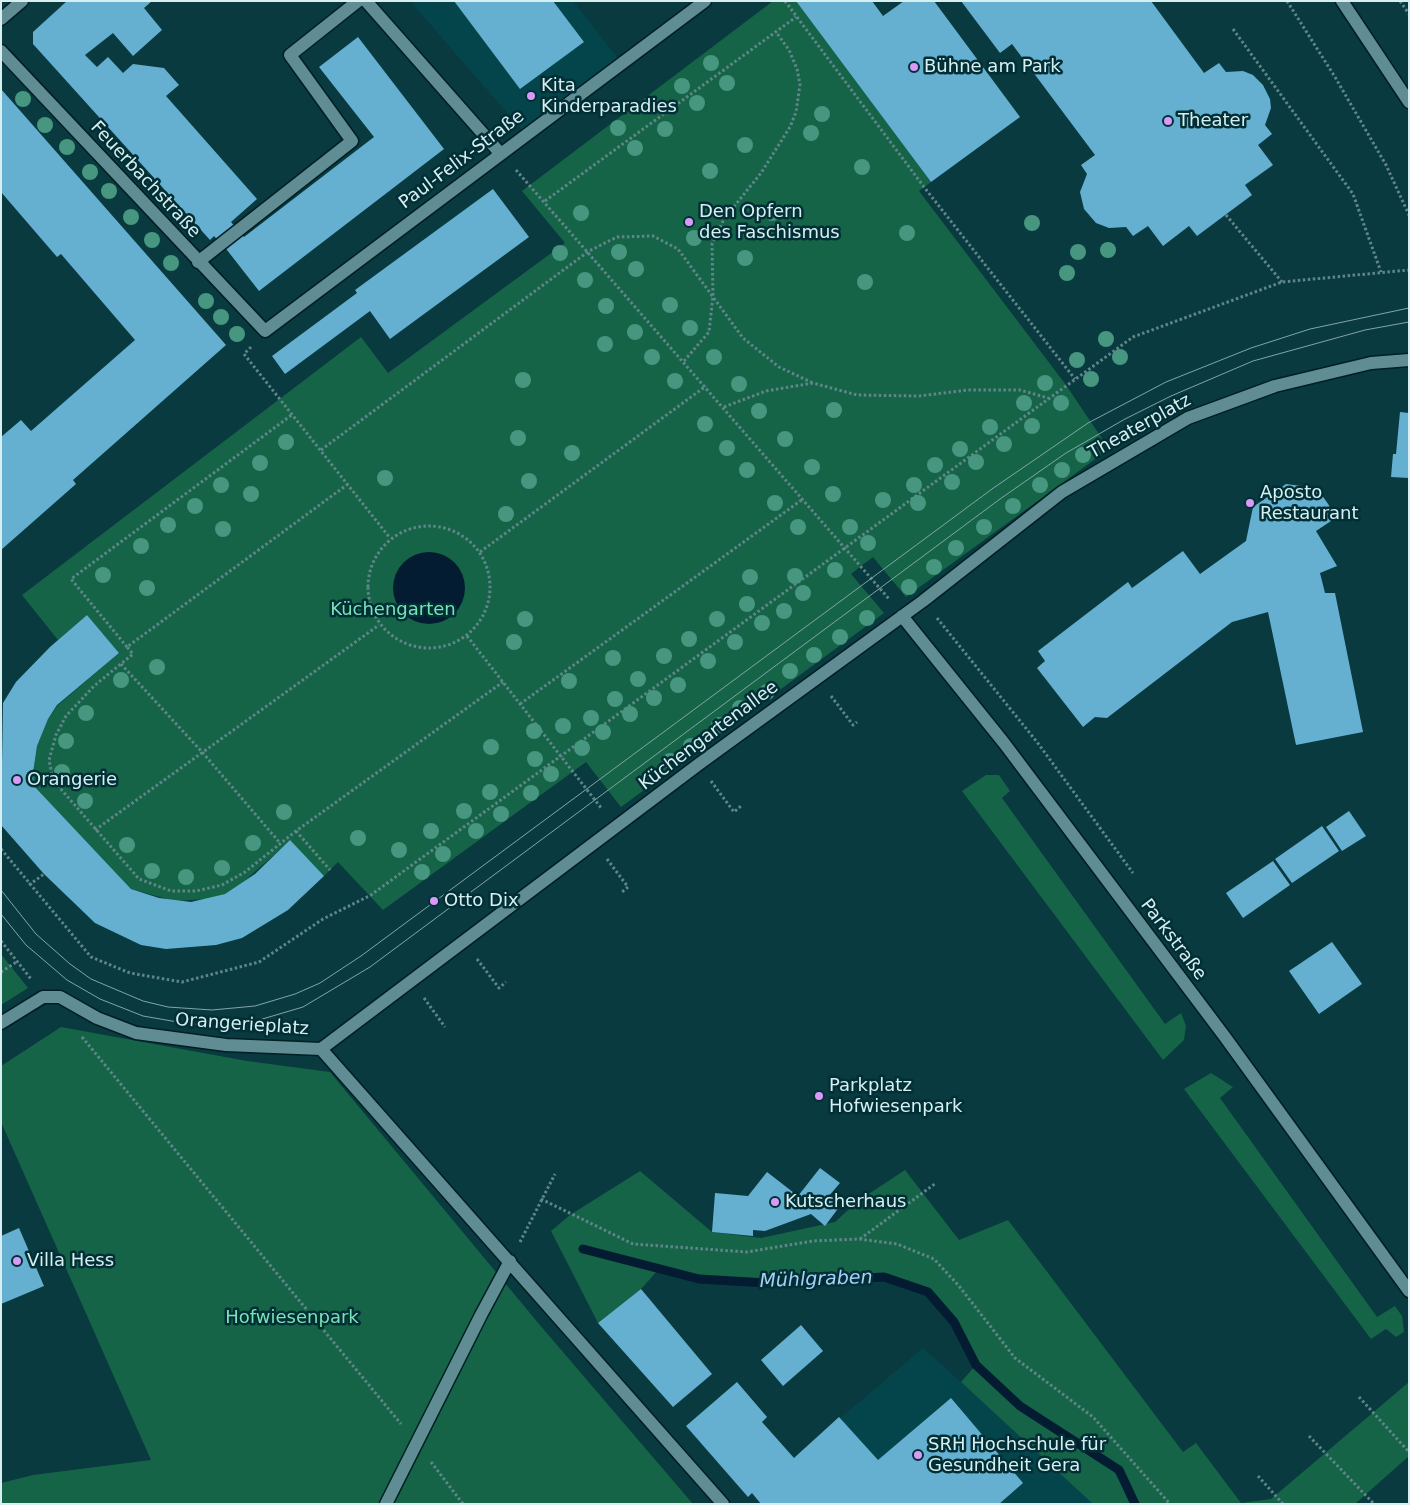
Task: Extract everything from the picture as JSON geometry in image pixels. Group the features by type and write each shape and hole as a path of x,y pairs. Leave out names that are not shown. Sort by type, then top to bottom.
{"street":[{"path":"1,19 22,1"},
{"path":"198,262 352,141 290,55 358,1"},
{"path":"366,1 500,153"},
{"name":"Paul-Felix-Straße","path":"265,331 705,1"},
{"path":"1342,1 1409,102"},
{"name":"Feuerbachstraße","path":"1,51 265,331"},
{"name":"Theaterplatz","path":"923,601 1062,492 1188,418 1275,386 1371,363 1409,360"},
{"name":"Küchengartenallee","path":"516,901 699,764 923,601"},
{"name":"Parkstraße","path":"902,616 1004,743 1225,1037 1409,1291"},
{"name":"Orangerieplatz","path":"43,997 60,997 97,1018 136,1033 226,1046 321,1049 516,901"},
{"path":"1,1023 43,997"},
{"path":"321,1049 724,1504"},
{"path":"386,1504 510,1261"}],"path":[{"path":"785,1 924,187 1075,379"},
{"path":"1287,1 1335,76 1386,165 1409,214"},
{"path":"1400,1 1409,14"},
{"path":"545,201 796,16"},
{"path":"1233,29 1353,194 1381,272"},
{"path":"684,361 709,332 713,296 712,244 724,219 766,165 790,127 796,112 800,84 797,69 790,50 776,32"},
{"path":"500,153 589,251 846,548 902,616"},
{"path":"1226,215 1282,282"},
{"path":"321,450 589,251 617,237 653,236 678,249 743,338 779,367 813,383 857,395 919,396 968,390 1020,390 1048,398"},
{"path":"1,849 91,957 130,974 182,982 259,962 323,919 370,895 1133,337 1282,282 1409,270"},
{"path":"265,331 244,354 390,538"},
{"path":"724,407 766,391 813,383"},
{"path":"480,552 706,386"},
{"path":"293,414 71,580 133,654 94,686 66,716 56,735 49,760 53,780 139,879 171,890 196,891 222,885 245,872 296,831 503,682"},
{"path":"127,647 348,484"},
{"path":"520,704 803,499"},
{"path":"421,525 454,530 480,552 490,581 486,611 467,636 437,649 405,644 379,625 367,596 371,564 390,538 421,525"},
{"path":"95,830 379,625"},
{"path":"467,636 616,827"},
{"path":"121,664 203,753 280,843"},
{"path":"818,678 853,725 857,722"},
{"path":"699,764 734,812 741,806"},
{"path":"296,831 330,870"},
{"path":"594,843 628,887 622,892"},
{"path":"30,885 44,874"},
{"path":"464,940 499,988 506,982"},
{"path":"1,941 18,961 43,997"},
{"path":"1,972 18,961"},
{"path":"411,981 446,1027"},
{"path":"76,1029 417,1443 463,1504"},
{"path":"510,1261 541,1199 556,1174"},
{"path":"859,1239 936,1183"},
{"path":"541,1199 633,1244 747,1252 813,1241 859,1239 897,1244 934,1258 959,1286 1015,1358 1093,1417 1170,1504"},
{"path":"1359,1397 1409,1452"},
{"path":"1309,1436 1374,1504"},
{"path":"1258,1476 1283,1504"}],"shaded area":[{"name":"Kita Kinderparadies","path":"410,1 573,1 620,61 522,130"},
{"path":"436,552 455,562 463,574 465,588 463,602 455,614 443,622 422,624 403,614 395,602 393,581 403,562 415,554"},
{"name":"SRH Hochschule für Gesundheit Gera","path":"923,1348 1093,1504 761,1504 752,1493"}],"green space":[{"name":"Küchengarten","path":"773,1 796,1 931,182 919,191 1066,385 1109,449 906,597 873,557 851,574 884,613 621,807 586,762 383,910 338,862 324,876 290,841 241,884 225,894 208,899 174,901 131,889 34,786 33,773 37,746 48,719 58,705 119,653 87,615 58,640 22,595 361,337 388,373 565,243 522,191"},
{"path":"986,775 999,775 1010,791 1002,798 1165,1024 1181,1013 1186,1026 1184,1040 1163,1060 962,791"},
{"path":"1,954 28,988 1,1005"},
{"name":"Hofwiesenpark","path":"61,1027 247,1061 330,1072 539,1324 693,1504 1,1504 1,1483 33,1475 151,1460 1,1122 1,1066"},
{"path":"1211,1073 1233,1087 1220,1098 1377,1317 1395,1306 1402,1316 1404,1332 1396,1337 1386,1329 1371,1339 1184,1089"},
{"path":"905,1170 959,1240 1008,1220 1183,1452 1196,1443 1241,1503 1271,1499 1409,1382 1409,1456 1355,1504 1093,1504 961,1382 976,1365 954,1322 928,1292 884,1277 767,1283 699,1279 659,1269 641,1289 598,1323 551,1231 570,1215 640,1171 712,1232 761,1238 835,1222 858,1201"}],"building":[{"path":"67,1 152,1 144,8 162,30 133,56 113,33 85,55 97,67 108,57 123,73 133,64 164,68 179,85 166,96 257,199 231,222 244,237 374,137 319,67 358,37 444,149 259,291 227,250 214,236 210,240 33,44 33,32"},
{"path":"454,1 553,1 584,42 520,89"},
{"name":"Bühne am Park","path":"796,1 872,1 883,16 904,1 934,1 1020,117 931,182"},
{"name":"Theater","path":"961,1 1151,1 1204,73 1219,63 1226,72 1243,71 1253,75 1263,85 1270,99 1271,108 1265,125 1272,134 1258,145 1273,165 1245,185 1252,195 1197,236 1189,226 1163,246 1148,226 1133,236 1126,227 1109,228 1096,223 1084,209 1080,192 1087,174 1081,165 1095,155 1012,44 1000,53"},
{"path":"1,89 226,345 73,480 76,484 1,550 1,437 21,420 31,431 135,340 61,254 57,257 1,192"},
{"path":"493,189 529,237 390,339 370,311 285,374 272,356 357,293 355,290"},
{"path":"1400,412 1409,413 1409,478 1391,477 1393,454 1396,454"},
{"path":"1286,484 1317,488 1337,517 1316,531 1337,566 1320,573 1325,593 1335,593 1363,732 1296,745 1268,612 1232,622 1107,718 1095,717 1083,727 1037,668 1045,661 1038,651 1128,582 1132,588 1183,551 1200,574 1246,541 1253,507"},
{"name":"Orangerie","path":"87,615 119,653 57,705 48,719 37,746 33,773 34,786 131,889 159,898 191,902 225,894 255,874 290,840 324,876 288,910 242,938 216,945 166,949 141,945 95,923 44,874 1,825 3,703 16,682 50,647"},
{"path":"1349,811 1366,836 1342,851 1326,827"},
{"path":"1322,826 1339,851 1292,883 1275,859"},
{"path":"1273,861 1290,885 1243,918 1226,893"},
{"path":"1332,942 1362,984 1319,1014 1289,971"},
{"name":"Kutscherhaus","path":"820,1168 840,1183 828,1197 840,1206 825,1226 811,1214 765,1231 753,1230 753,1236 712,1232 715,1193 748,1196 767,1172 798,1196"},
{"name":"Villa Hess","path":"19,1228 44,1286 1,1304 1,1236"},
{"path":"641,1289 712,1374 673,1407 598,1323"},
{"path":"801,1325 823,1351 783,1386 761,1360"},
{"path":"737,1382 767,1417 762,1422 794,1458 839,1417 878,1460 951,1398 1023,1483 999,1504 761,1504 752,1493 748,1497 686,1426"}],"waterway":[{"name":"Mühlgraben","path":"583,1249 699,1279 767,1283 884,1277 928,1292 954,1322 976,1365 1020,1406 1119,1470 1135,1504"}],"tram line":[{"path":"1,890 36,934 70,964 91,979 143,1001 168,1007 212,1010 255,1006 295,994 320,983 361,956 992,489 1088,423 1166,382 1251,348 1310,329 1409,308"},
{"path":"1,914 26,945 67,980 100,999 143,1016 189,1024 228,1025 259,1020 303,1007 370,967 1000,499 1066,453 1125,419 1171,396 1253,361 1365,330 1409,322"}],"place":[{"name":"Bühne am Park","path":"914,67"},
{"name":"Kita Kinderparadies","path":"531,96"},
{"name":"Theater","path":"1168,121"},
{"name":"Den Opfern des Faschismus","path":"689,222"},
{"name":"Aposto Restaurant","path":"1250,503"},
{"name":"Orangerie","path":"17,780"},
{"name":"Otto Dix","path":"434,901"},
{"name":"Parkplatz Hofwiesenpark","path":"819,1096"},
{"name":"Kutscherhaus","path":"775,1202"},
{"name":"Villa Hess","path":"17,1261"},
{"name":"SRH Hochschule für Gesundheit Gera","path":"918,1455"}]}
